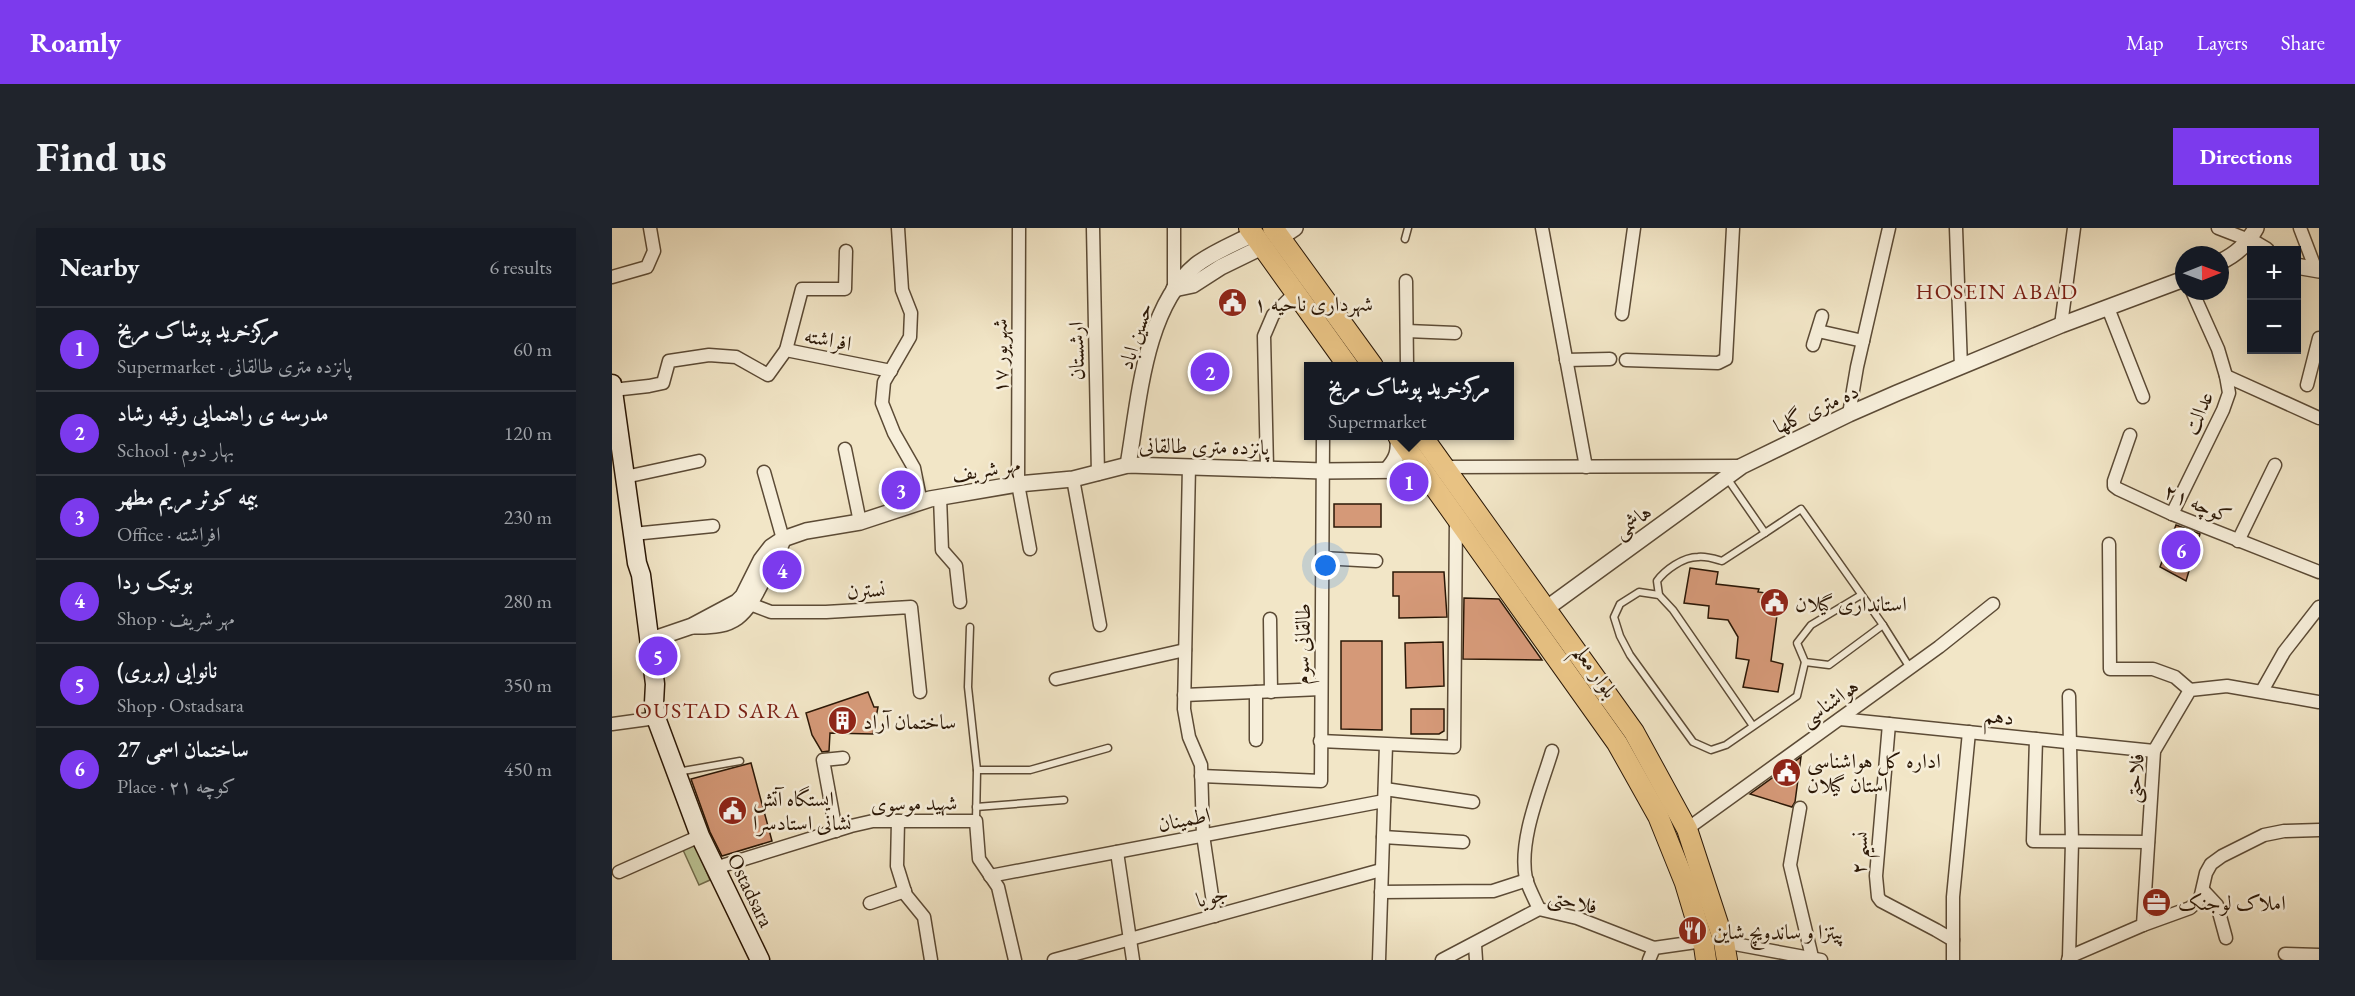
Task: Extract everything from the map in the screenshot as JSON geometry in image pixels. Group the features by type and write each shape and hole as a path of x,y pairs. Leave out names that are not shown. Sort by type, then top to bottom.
{"main road":[{"path":"1268,233 1295,293 1345,362"},
{"path":"1268,233 1370,362"},
{"name":"Ostadsara","path":"612,384 614,420 625,477 637,563 641,575 655,684 655,710"},
{"name":"بلوار معلم","path":"1401,440 1617,743 1659,816 1685,883 1704,951"},
{"name":"بلوار معلم","path":"1426,440 1634,732 1687,829 1725,951"},
{"path":"1423,470 1445,467"},
{"name":"Ostadsara","path":"637,563 633,576 647,685 700,836 760,960"},
{"path":"1704,951 1725,951"}],"street":[{"path":"612,277 647,267 654,251 650,228"},
{"path":"898,228 902,290 911,313 910,337 884,382 882,403 894,433 914,468 921,503"},
{"name":"۱۷ شهریور","path":"1018,228 1018,484 1030,549"},
{"name":"ارشستان","path":"1093,228 1098,474"},
{"path":"1174,228 1174,289 1192,285 1268,233"},
{"path":"1542,228 1586,467"},
{"path":"1622,314 1634,228"},
{"path":"1626,360 1718,363 1726,358 1733,228"},
{"path":"1849,414 1889,228"},
{"path":"1956,228 1961,367"},
{"path":"2061,325 2074,228"},
{"path":"2218,228 2253,234 2263,246"},
{"path":"2300,228 2318,270"},
{"name":"حسین اباد","path":"1128,465 1142,379 1159,318 1174,289 1197,264 1229,247 1268,233"},
{"path":"2229,258 2253,234"},
{"path":"786,350 802,289 845,289 846,251"},
{"path":"2301,267 2318,270"},
{"path":"1406,281 1407,362"},
{"name":"ده متری گلها","path":"1445,467 1742,466 1849,414 2061,325 2175,282"},
{"path":"1267,468 1264,336 1273,315 1295,293"},
{"name":"عدالت","path":"2172,514 2223,410 2229,393 2218,349 2196,300"},
{"path":"2108,308 2143,397"},
{"path":"1814,345 1822,316"},
{"path":"1407,331 1455,333"},
{"path":"1818,331 1863,341"},
{"path":"2307,385 2319,338"},
{"name":"افراشته","path":"613,390 663,383 669,361 708,355 736,357 768,375 786,350 891,370"},
{"path":"1566,360 1610,359"},
{"path":"2226,376 2319,418"},
{"name":"کوچه ۲۱","path":"2130,435 2114,486 2172,514 2319,573"},
{"name":"طالقانی سوم","path":"1201,776 1321,781 1323,440"},
{"path":"1387,470 1399,452 1398,440"},
{"path":"845,449 860,522"},
{"path":"625,477 699,461"},
{"name":"مهر شریف","path":"648,641 692,626 747,600 761,560 771,547 783,539 806,531 860,522 940,497 1018,484 1073,479 1128,465"},
{"name":"پانزده متری طالقانی","path":"1128,465 1323,471 1423,470"},
{"path":"2238,541 2275,465"},
{"path":"1189,466 1184,709 1189,737 1201,765 1203,836 1215,915"},
{"name":"هاشمی","path":"1547,609 1742,466"},
{"path":"764,472 783,539"},
{"path":"1073,479 1100,625"},
{"path":"940,497 942,550 956,566 960,603"},
{"path":"1320,741 1454,747 1456,517"},
{"path":"633,534 713,525"},
{"path":"2109,544 2110,669 2154,669 2175,677 2190,690 2227,686 2319,702"},
{"path":"1322,558 1376,561"},
{"name":"نسترن","path":"747,600 771,612 826,612 911,607 920,692"},
{"name":"هواشناسی","path":"1687,829 1910,668 1993,604"},
{"path":"2262,691 2283,651 2319,608"},
{"path":"1270,619 1271,692"},
{"path":"1056,679 1185,650"},
{"path":"1184,695 1321,690"},
{"name":"فلاحتی","path":"2143,925 2154,751 2190,690"},
{"path":"1256,692 1256,740"},
{"path":"2069,696 2072,842 2068,958 2143,925 2190,908 2200,899 2206,873 2211,864 2222,856 2264,835 2284,831 2319,830"},
{"path":"612,724 655,710"},
{"name":"دهم","path":"1840,719 2154,751"},
{"name":"نسیم ٢","path":"1889,724 1876,876 1878,897 1881,901 1953,940"},
{"path":"1953,960 1953,897 1969,732"},
{"path":"2036,739 2033,841 2148,842"},
{"path":"1379,960 1386,745"},
{"path":"1539,909 1527,880 1524,855 1552,751"},
{"path":"836,831 824,760 843,758"},
{"name":"اطمینان","path":"990,876 1203,836 1385,795 1473,802"},
{"path":"1725,951 1817,959 1790,865 1800,808"},
{"name":"شهید موسوی","path":"715,868 873,821 976,821"},
{"path":"898,821 897,866 905,891 924,917 931,960"},
{"path":"976,821 979,859 998,887 1015,960"},
{"path":"619,872 700,836"},
{"path":"1383,837 1463,842"},
{"path":"1117,852 1133,960"},
{"name":"جویا","path":"1054,960 1381,870"},
{"path":"1381,892 1493,891 1527,880"},
{"path":"2203,890 2217,905 2226,939"},
{"path":"870,903 905,891"},
{"name":"فلاحتی","path":"1442,960 1475,945 1539,909 1577,918 1651,956 1704,951"},
{"path":"1475,945 1476,960"},
{"path":"2285,954 2319,955"}],"lane":[{"path":"1405,239 1408,228"},
{"path":"1727,477 1765,533"},
{"path":"1753,726 1673,610 1659,594 1657,581 1662,574 1686,559 1698,557 1722,561 1801,509 1910,668"},
{"path":"1659,594 1639,592 1620,604 1614,618 1630,656 1693,742 1711,750 1726,745 1797,696 1805,662 1797,643 1811,625 1861,595"},
{"path":"1805,662 1829,665 1882,626"},
{"path":"970,627 968,687 977,770 976,821"},
{"path":"977,770 1030,770 1108,748"},
{"path":"676,772 740,761"},
{"path":"976,807 1064,800"}],"green space":[{"path":"695,845 710,880 699,885 683,850"}],"building":[{"path":"1334,504 1381,504 1381,527 1334,527"},
{"path":"2176,525 2200,534 2186,581 2160,567"},
{"path":"1690,568 1718,572 1716,584 1759,589 1758,592 1773,594 1776,600 1774,614 1777,615 1771,661 1783,664 1778,692 1743,687 1749,660 1736,658 1738,637 1728,620 1708,618 1709,606 1684,603"},
{"path":"1393,572 1444,572 1447,617 1399,618 1399,596 1393,596"},
{"path":"1464,598 1499,599 1542,660 1463,659"},
{"path":"1341,641 1382,641 1382,730 1341,729"},
{"path":"1443,642 1444,686 1406,688 1405,643"},
{"name":"ساختمان آراد","path":"868,692 874,707 878,707 873,734 830,733 829,751 822,752 812,735 806,713"},
{"path":"1411,709 1444,709 1444,731 1439,734 1411,734"},
{"name":"اداره کل هواشناسی استان گیلان","path":"1801,757 1795,802 1792,807 1750,794"},
{"name":"ایستگاه آتش نشانی استادسرا","path":"751,763 772,841 722,856 710,832 691,779"}],"place":[{"name":"شهرداری ناحیه ۱","path":"1233,303"},
{"name":"مدرسه ی راهنمایی رقیه رشاد","path":"1210,372"},
{"name":"مرکزخرید پوشاک مریخ","path":"1409,482"},
{"name":"بیمه کوثر مریم مطهر","path":"901,490"},
{"name":"ساختمان اسمی 27","path":"2181,550"},
{"name":"بوتیک ردا","path":"782,570"},
{"name":"استانداری گیلان","path":"1774,603"},
{"name":"نانوایی (بربری)","path":"658,656"},
{"name":"ساختمان آراد","path":"842,721"},
{"name":"اداره کل هواشناسی استان گیلان","path":"1786,772"},
{"name":"ایستگاه آتش نشانی استادسرا","path":"732,810"},
{"name":"املاک لوجنک","path":"2157,902"},
{"name":"پیتزا و ساندویچ شاین","path":"1692,931"}],"district":[{"name":"HOSEIN ABAD","path":"1997,291"},
{"name":"OUSTAD SARA","path":"718,710"}]}
